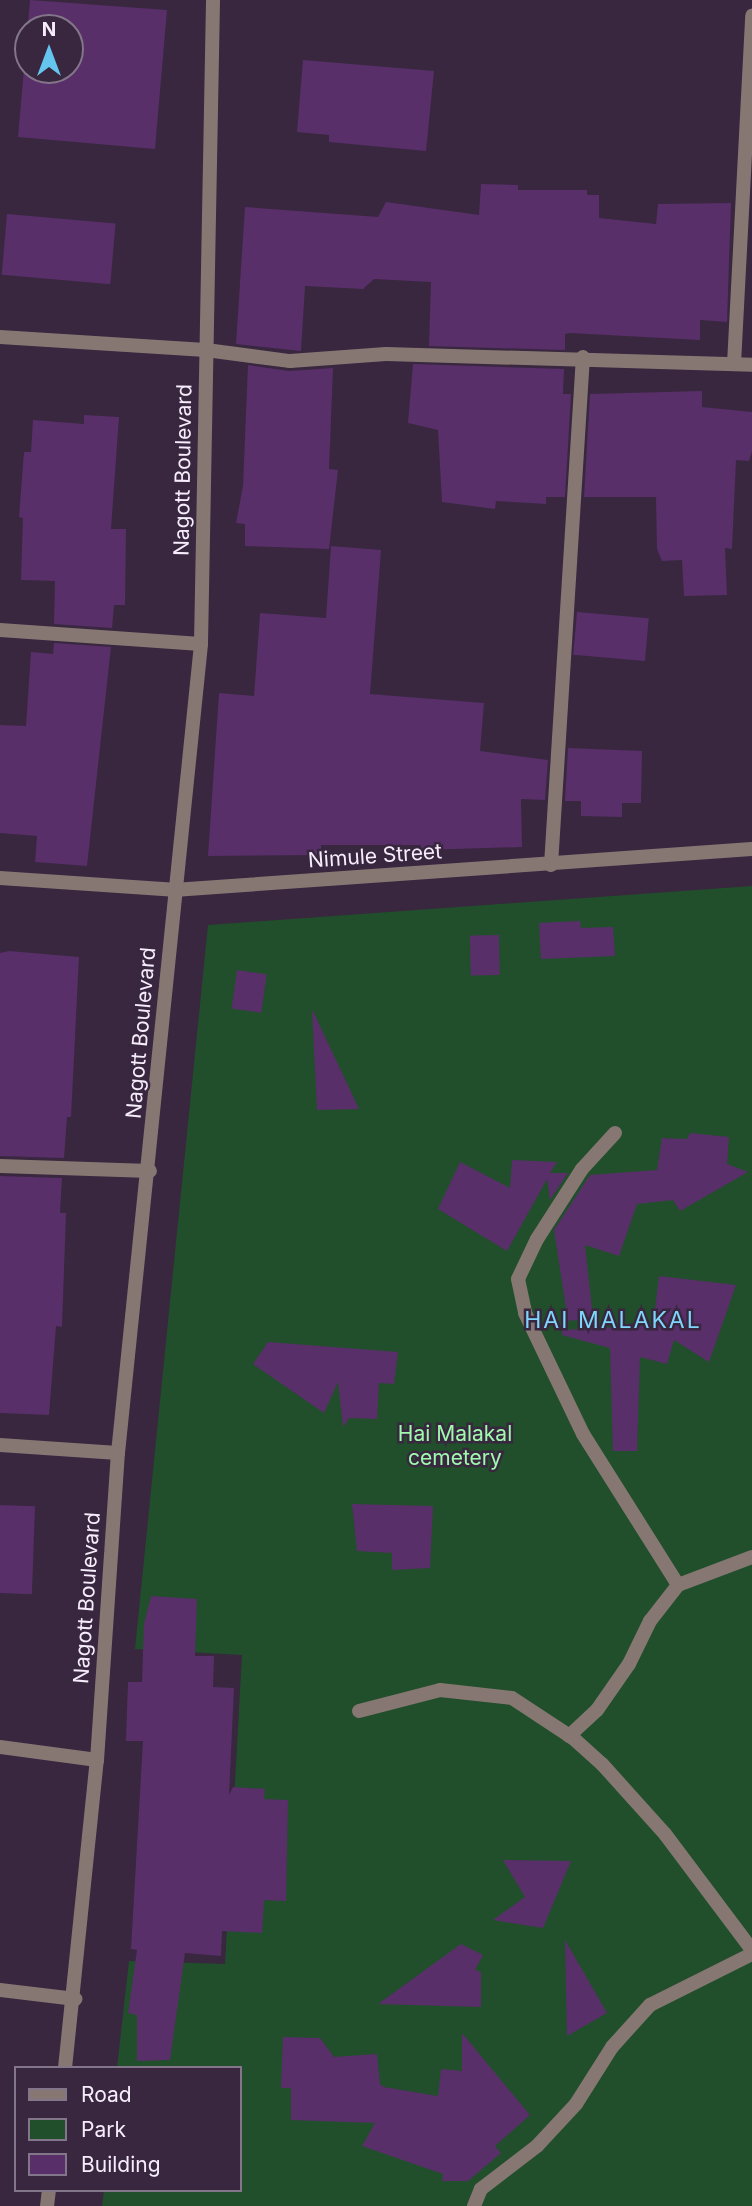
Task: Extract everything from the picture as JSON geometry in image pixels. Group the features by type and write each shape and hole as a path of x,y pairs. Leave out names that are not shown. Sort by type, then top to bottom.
{"street":[{"name":"Nagott Boulevard","path":"65,2066 75,1999 97,1760 118,1453 150,1171 174,890 201,644 213,0"},
{"path":"734,364 752,15"},
{"path":"0,337 206,350 290,361 386,354 752,365"},
{"path":"551,865 583,358"},
{"path":"0,629 201,644"},
{"name":"Nimule Street","path":"0,878 174,890 752,849"},
{"path":"615,1133 582,1169 537,1239 518,1279 525,1313 583,1434 678,1585"},
{"path":"0,1166 150,1171"},
{"path":"0,1445 118,1453"},
{"path":"569,1736 597,1710 678,1585 752,1557"},
{"path":"359,1711 440,1690 512,1698 569,1736 602,1764 665,1834 752,1952 650,2005 611,2047 576,2104 537,2146 481,2189 474,2206"},
{"path":"0,1747 97,1760"},
{"path":"0,1990 75,1999"}],"green space":[{"name":"Hai Malakal cemetery","path":"752,886 752,2206 102,2206 104,2192 242,2192 242,2066 117,2066 129,1961 225,1964 242,1655 135,1649 208,925"}],"building":[{"path":"30,0 167,10 155,149 18,137 23,84 84,84 84,14 29,14"},
{"path":"303,60 434,71 426,151 329,142 329,135 297,132"},
{"path":"481,184 518,185 518,190 587,190 587,195 599,195 599,218 656,224 658,204 731,203 727,322 700,320 700,340 570,333 565,334 565,350 429,346 431,282 374,279 363,289 305,286 301,351 236,344 245,207 378,217 386,202 479,215"},
{"path":"7,214 116,223 110,284 2,275"},
{"path":"413,364 564,369 563,394 571,394 565,497 546,497 546,504 496,501 495,509 442,502 438,430 408,423"},
{"path":"248,365 289,371 333,368 329,469 338,470 329,549 245,546 245,524 236,523 243,486"},
{"path":"702,391 702,407 752,412 752,451 749,461 736,460 732,549 725,548 727,595 684,596 682,560 662,561 657,549 656,497 584,497 590,394"},
{"path":"84,415 119,417 111,529 126,529 125,605 114,605 112,628 54,624 55,581 21,580 23,518 19,517 24,452 31,452 33,420 84,424"},
{"path":"331,546 381,550 370,694 484,703 480,751 548,760 545,800 521,799 522,847 421,850 421,845 321,845 321,855 208,856 219,693 254,696 260,613 326,618"},
{"path":"577,612 649,618 645,661 573,655"},
{"path":"54,643 111,647 87,866 35,862 37,836 0,833 0,725 26,726 31,652 53,654"},
{"path":"568,748 642,751 641,803 622,803 622,817 581,816 581,801 565,801"},
{"path":"580,921 581,928 613,927 615,956 541,959 539,923"},
{"path":"499,935 500,975 471,976 470,936"},
{"path":"9,951 79,957 71,1117 67,1117 64,1158 0,1156 0,953"},
{"path":"237,970 267,974 261,1013 232,1009"},
{"path":"313,1011 359,1109 317,1110"},
{"path":"690,1133 729,1137 727,1164 748,1172 680,1211 673,1200 637,1204 619,1256 585,1245 593,1318 568,1321 554,1230 590,1175 657,1170 662,1138 687,1139"},
{"path":"512,1160 557,1162 550,1173 568,1173 550,1200 547,1179 507,1251 438,1209 460,1162 510,1188"},
{"path":"0,1176 62,1178 60,1213 66,1213 62,1327 56,1326 49,1415 0,1413"},
{"path":"659,1276 736,1285 709,1362 674,1340 667,1364 640,1357 637,1451 613,1451 610,1348 562,1335 562,1330 653,1325"},
{"path":"268,1342 398,1352 394,1384 379,1383 377,1419 349,1418 343,1427 338,1382 324,1413 253,1364"},
{"path":"352,1504 433,1506 430,1568 392,1570 392,1553 357,1551"},
{"path":"0,1505 35,1506 32,1594 0,1593"},
{"path":"151,1596 197,1599 195,1656 214,1656 213,1687 234,1688 229,1795 233,1787 265,1789 264,1799 288,1800 286,1901 264,1900 262,1933 222,1931 221,1956 185,1953 170,2060 137,2061 137,2015 128,2013 137,1950 131,1949 143,1741 126,1741 128,1682 142,1682 144,1624"},
{"path":"503,1860 571,1861 543,1928 493,1920 525,1897"},
{"path":"565,1940 607,2013 567,2036"},
{"path":"461,1944 483,1955 475,1970 481,1972 481,2007 378,2004"},
{"path":"462,2033 530,2115 495,2146 501,2153 468,2181 442,2181 443,2174 362,2146 375,2123 291,2120 291,2088 281,2088 283,2037 320,2038 334,2057 377,2054 380,2084 384,2087 438,2096 441,2069 462,2071"}],"district":[{"name":"HAI MALAKAL","path":"613,1320"}]}
